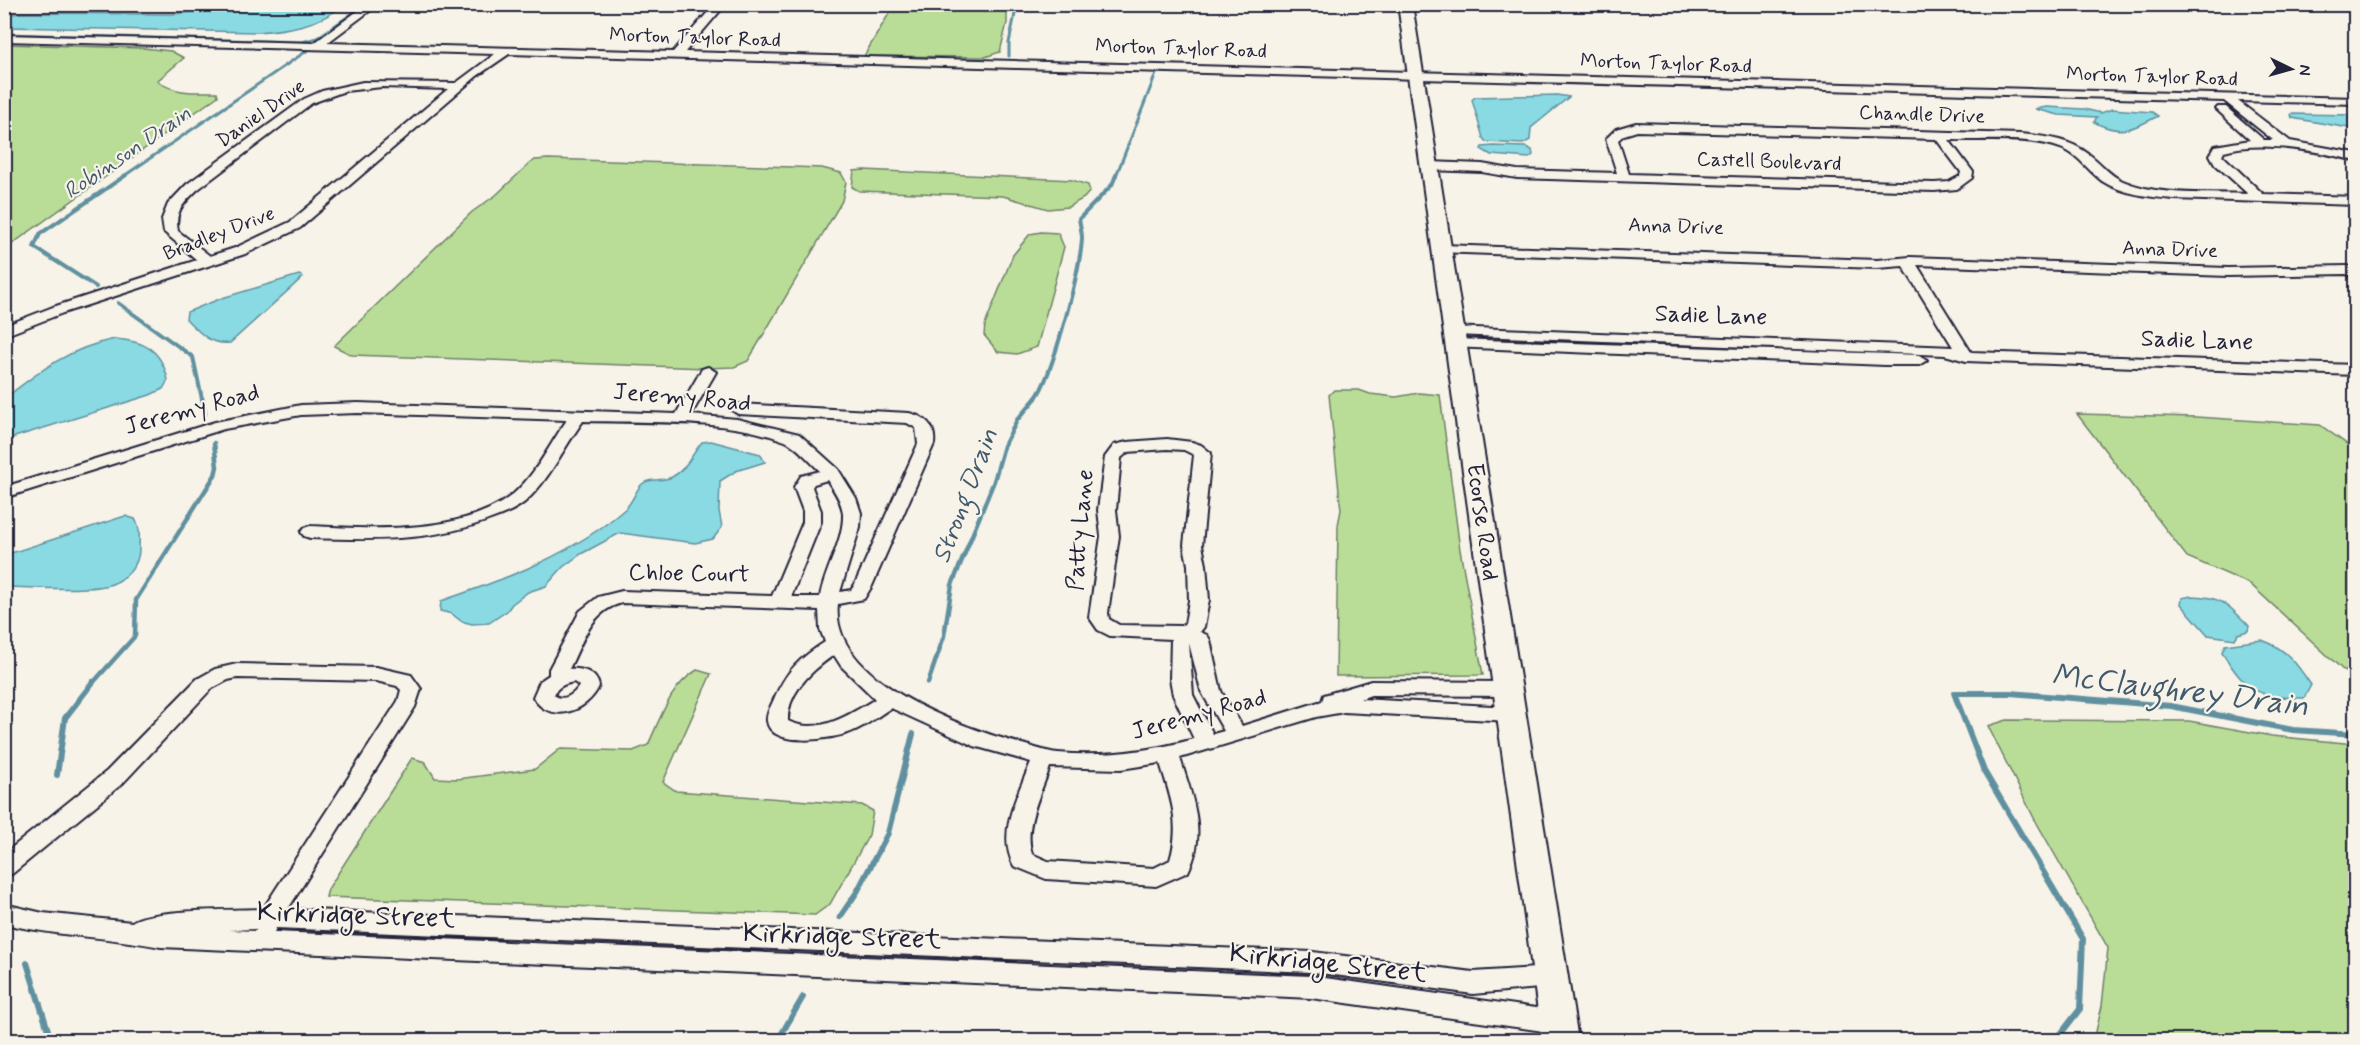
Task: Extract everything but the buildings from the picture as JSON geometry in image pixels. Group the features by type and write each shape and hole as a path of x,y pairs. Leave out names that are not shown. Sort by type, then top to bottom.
{"main road":[{"name":"Ecorse Road","path":"1405,4 1558,1031"}],"street":[{"path":"316,46 374,4"},
{"path":"676,56 721,4"},
{"name":"Morton Taylor Road","path":"4,38 2355,101"},
{"name":"Bradley Drive","path":"472,74 475,65 492,50"},
{"name":"Bradley Drive","path":"4,332 58,310 208,262 261,242 304,219 472,74 506,51"},
{"name":"Daniel Drive","path":"208,262 171,232 168,219 175,204 192,187 308,101 327,92 357,86 460,86"},
{"path":"2207,96 2263,145"},
{"path":"2226,97 2287,146"},
{"name":"Chandle Drive","path":"1624,177 1612,139 1620,132 1636,127 2029,138 2053,142 2082,154 2109,180 2145,192 2355,201"},
{"name":"Castell Boulevard","path":"1429,172 1485,177 1517,174 1934,187 1959,184 1966,178 1967,171 1940,136"},
{"path":"2259,198 2219,161 2216,155 2219,149 2229,146 2287,146 2321,148 2355,157"},
{"name":"Anna Drive","path":"1441,243 1877,264 1910,261 2228,272 2347,270 2355,273"},
{"path":"1910,261 1910,268 1966,356"},
{"name":"Sadie Lane","path":"1455,337 1886,360 1951,359 1966,356 2355,370"},
{"path":"681,419 708,372"},
{"name":"Jeremy Road","path":"4,493 221,425 291,411 358,408 681,419 737,424 793,438 832,473 852,513 848,539 829,602 830,629 836,644 867,681 891,698 953,729 1020,753 1043,758 1086,762 1121,761 1168,754 1314,710 1344,705 1508,701"},
{"path":"738,409 821,414"},
{"path":"793,438 821,414"},
{"name":"Chloe Court","path":"560,678 559,669 588,614 598,604 608,600 622,597 829,602 857,595 926,444 927,435 925,427 919,421 909,418 821,414"},
{"path":"310,532 415,533 448,528 486,515 518,499 532,485 578,416"},
{"name":"Patty Lane","path":"1185,633 1117,631 1108,628 1099,620 1098,613 1110,536 1107,510 1113,457 1120,449 1175,445 1196,448 1203,453 1193,545 1197,565 1199,600 1194,627 1185,633 1179,642 1183,695 1206,742"},
{"path":"779,602 812,522 812,511 803,487 807,480 832,473"},
{"path":"1185,633 1200,640 1211,691 1237,735"},
{"path":"836,644 796,672 780,708 778,724 789,731 829,732 852,724 891,698"},
{"path":"4,868 115,777 204,684 222,674 237,671 376,674 404,680 411,688 408,702 254,941"},
{"path":"1043,758 1020,821 1018,838 1019,854 1022,860 1046,870 1156,877 1180,866 1187,842 1186,812 1168,754"},
{"name":"Kirkridge Street","path":"4,914 71,927 122,930 161,937 1311,987 1395,997 1558,1031"},
{"name":"Kirkridge Street","path":"122,930 171,923 270,918 1312,962 1473,983 1551,977"}],"green space":[{"path":"997,4 1007,8 1007,23 1000,52 985,57 864,56 894,5"},
{"path":"5,44 143,48 171,51 184,58 157,81 178,90 217,92 218,96 5,249"},
{"path":"535,160 822,168 841,173 846,182 842,201 748,361 734,367 706,368 352,355 334,346 472,212 496,195 529,164"},
{"path":"854,171 1072,180 1088,185 1090,191 1084,198 1068,207 1048,209 1003,196 859,191 852,187"},
{"path":"1058,233 1064,247 1037,347 1017,354 998,352 984,335 985,325 1013,255 1030,234"},
{"path":"1334,390 1359,390 1370,394 1396,397 1419,393 1440,395 1460,550 1483,675 1336,676 1338,525 1341,510 1329,395"},
{"path":"2077,414 2196,417 2320,425 2355,450 2355,681 2250,584 2187,557"},
{"path":"697,670 711,674 663,782 676,791 862,805 873,811 869,835 830,904 815,915 326,897 328,889 412,758 425,762 435,778 457,779 535,769 560,749 633,751 648,745 673,693"},
{"path":"2007,720 2189,721 2272,736 2355,744 2355,1040 2094,1040 2102,1006 2108,948 2034,818 1988,726"}],"water":[{"path":"268,5 343,5 314,22 280,30 257,32 5,27 5,15 20,13 172,14"},
{"path":"1557,95 1569,97 1531,128 1530,140 1523,144 1486,142 1483,138 1472,100 1475,97"},
{"path":"2047,107 2084,109 2101,113 2112,109 2152,112 2158,116 2134,127 2119,130 2094,122 2097,117 2059,115 2035,109"},
{"path":"2291,114 2355,115 2355,129 2292,118"},
{"path":"1493,146 1526,147 1532,150 1533,155 1529,158 1491,155 1481,149"},
{"path":"299,275 303,277 230,343 211,340 186,319 187,312 222,298"},
{"path":"115,339 135,342 156,354 165,369 168,380 163,389 5,440 5,398 43,369 69,354"},
{"path":"711,441 760,454 765,462 736,471 720,481 719,511 722,527 713,539 695,543 620,533 581,554 563,567 546,586 528,592 512,604 507,611 489,623 472,624 440,611 441,601 538,564 584,539 626,508 641,485 677,474 702,442"},
{"path":"125,516 135,519 138,526 138,556 131,571 117,582 89,588 5,587 5,555"},
{"path":"2201,596 2224,603 2249,626 2248,631 2238,634 2235,639 2208,635 2181,604 2182,598"},
{"path":"2262,640 2285,653 2301,670 2311,685 2304,698 2275,696 2255,690 2238,676 2222,652 2225,645"}],"waterway":[{"path":"4,34 302,42 317,38 366,4"},
{"name":"Strong Drain","path":"1009,56 1009,43 1017,4"},
{"name":"Robinson Drain","path":"124,176 308,50"},
{"name":"Strong Drain","path":"1116,176 1157,71 1153,70"},
{"name":"Robinson Drain","path":"96,287 34,247 40,234 126,175"},
{"name":"Strong Drain","path":"1035,399 1042,388 1057,347 1071,296 1082,238 1079,219 1112,185 1116,175"},
{"name":"Robinson Drain","path":"118,303 193,357 202,399"},
{"name":"Robinson Drain","path":"202,398 205,414"},
{"name":"Strong Drain","path":"928,683 944,636 952,585 994,481 1004,446 1017,420 1036,398"},
{"name":"Robinson Drain","path":"92,684 135,636 136,600 215,475 217,467 214,443"},
{"name":"Robinson Drain","path":"57,775 65,718 93,682"},
{"name":"McClaughrey Drain","path":"2056,1040 2080,1009 2083,939 1984,771 1954,693 2010,693 2171,706 2293,730 2356,734"},
{"name":"Strong Drain","path":"840,917 857,892 888,833 913,734"},
{"name":"Robinson Drain","path":"27,963 51,1040"},
{"name":"Strong Drain","path":"778,1040 803,997"}]}
